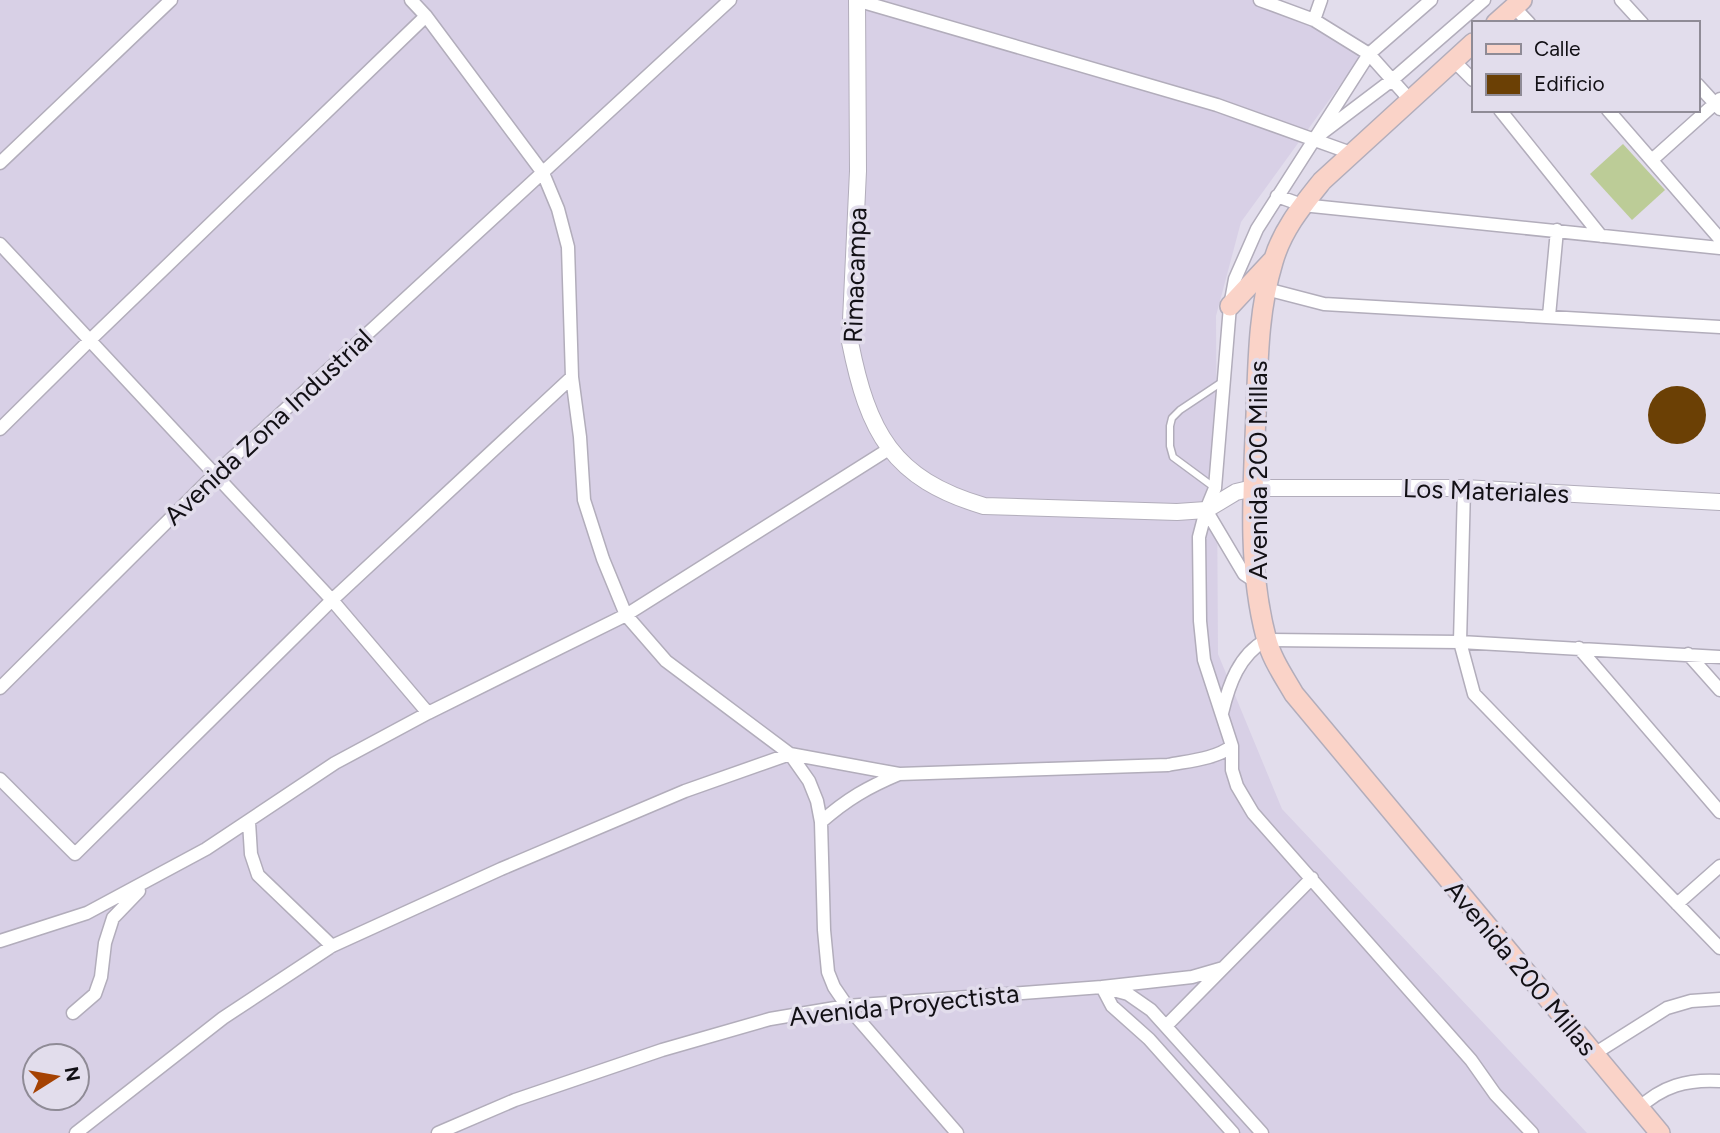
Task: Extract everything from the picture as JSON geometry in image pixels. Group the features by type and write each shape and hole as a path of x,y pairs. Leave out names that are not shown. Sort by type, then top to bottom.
{"main road":[{"path":"1498,21 1518,4"},
{"name":"Avenida 200 Millas","path":"1472,44 1322,181 1283,234 1273,260 1260,329 1253,488 1258,601 1266,640 1276,665 1294,694 1660,1133"},
{"path":"1230,306 1273,260"}],"street":[{"path":"0,163 171,0"},
{"path":"411,0 426,16 543,173 558,209 568,247 572,377 580,437 584,500 603,559 626,615 666,661 790,754 809,781 821,822 824,930 828,972 834,987 847,1006 957,1133"},
{"name":"Avenida Zona Industrial","path":"0,688 215,474 730,0"},
{"path":"857,0 1217,105 1351,153"},
{"name":"Rimacampa","path":"857,0 858,171 850,342 875,429 889,449 927,484 953,497 984,506 1177,512 1206,510 1236,492 1253,488"},
{"path":"1260,0 1314,20 1369,54 1410,100"},
{"path":"1314,20 1321,0"},
{"path":"1431,0 1369,54 1257,229 1235,279 1230,306 1215,488 1199,537 1200,621 1204,660 1232,746 1231,770 1253,813 1471,1060 1495,1094 1532,1133"},
{"path":"1314,139 1392,80 1484,0"},
{"path":"1621,0 1640,21"},
{"path":"1518,4 1528,21"},
{"path":"0,429 426,16"},
{"path":"1453,60 1472,79"},
{"path":"1653,159 1718,104 1699,86"},
{"path":"1502,112 1601,236"},
{"path":"1610,112 1720,239"},
{"path":"1277,196 1302,205 1720,247"},
{"path":"1549,316 1557,230"},
{"path":"0,244 332,600 428,713"},
{"path":"1266,289 1324,304 1720,327"},
{"path":"0,779 75,854 332,600 572,377"},
{"path":"0,941 87,913 206,849 335,763 428,713 626,615 889,449"},
{"name":"Los Materiales","path":"1253,488 1464,488 1720,502"},
{"path":"1464,488 1460,642 1474,694 1720,948"},
{"path":"1206,510 1244,574 1256,582"},
{"path":"1222,713 1234,674 1254,647 1266,640 1460,642 1720,657"},
{"path":"1579,648 1720,812"},
{"path":"1688,654 1720,690"},
{"path":"75,1133 223,1018 332,946 501,869 685,791 790,754 899,774 1168,765 1219,753 1232,746"},
{"path":"821,822 846,800 899,774"},
{"path":"249,822 251,853 258,875 332,946"},
{"path":"1677,904 1720,866"},
{"path":"73,1013 95,994 101,977 104,943 113,918 155,876"},
{"path":"1167,1025 1312,878"},
{"path":"1223,968 1192,977 1102,987 1112,1006 1149,1039 1233,1133"},
{"name":"Avenida Proyectista","path":"438,1133 515,1100 662,1050 770,1019 847,1006 1102,987 1128,994 1167,1025 1262,1133"},
{"path":"1594,1054 1667,1008 1691,1000 1720,999"},
{"path":"1638,1109 1653,1095 1670,1086 1699,1079 1720,1081"}],"lane":[{"path":"1215,488 1173,457 1170,426 1172,418 1180,410 1224,381"}],"shaded area":[{"path":"0,0 1252,0 1311,25 1369,45 1241,222 1216,316 1218,654 1282,809 1587,1133 0,1133"}],"green space":[{"path":"1623,144 1665,190 1632,220 1590,174"}],"building":[{"path":"1677,386 1693,391 1701,399 1706,415 1701,431 1693,439 1677,444 1661,439 1653,431 1648,415 1653,399 1661,391"}]}
